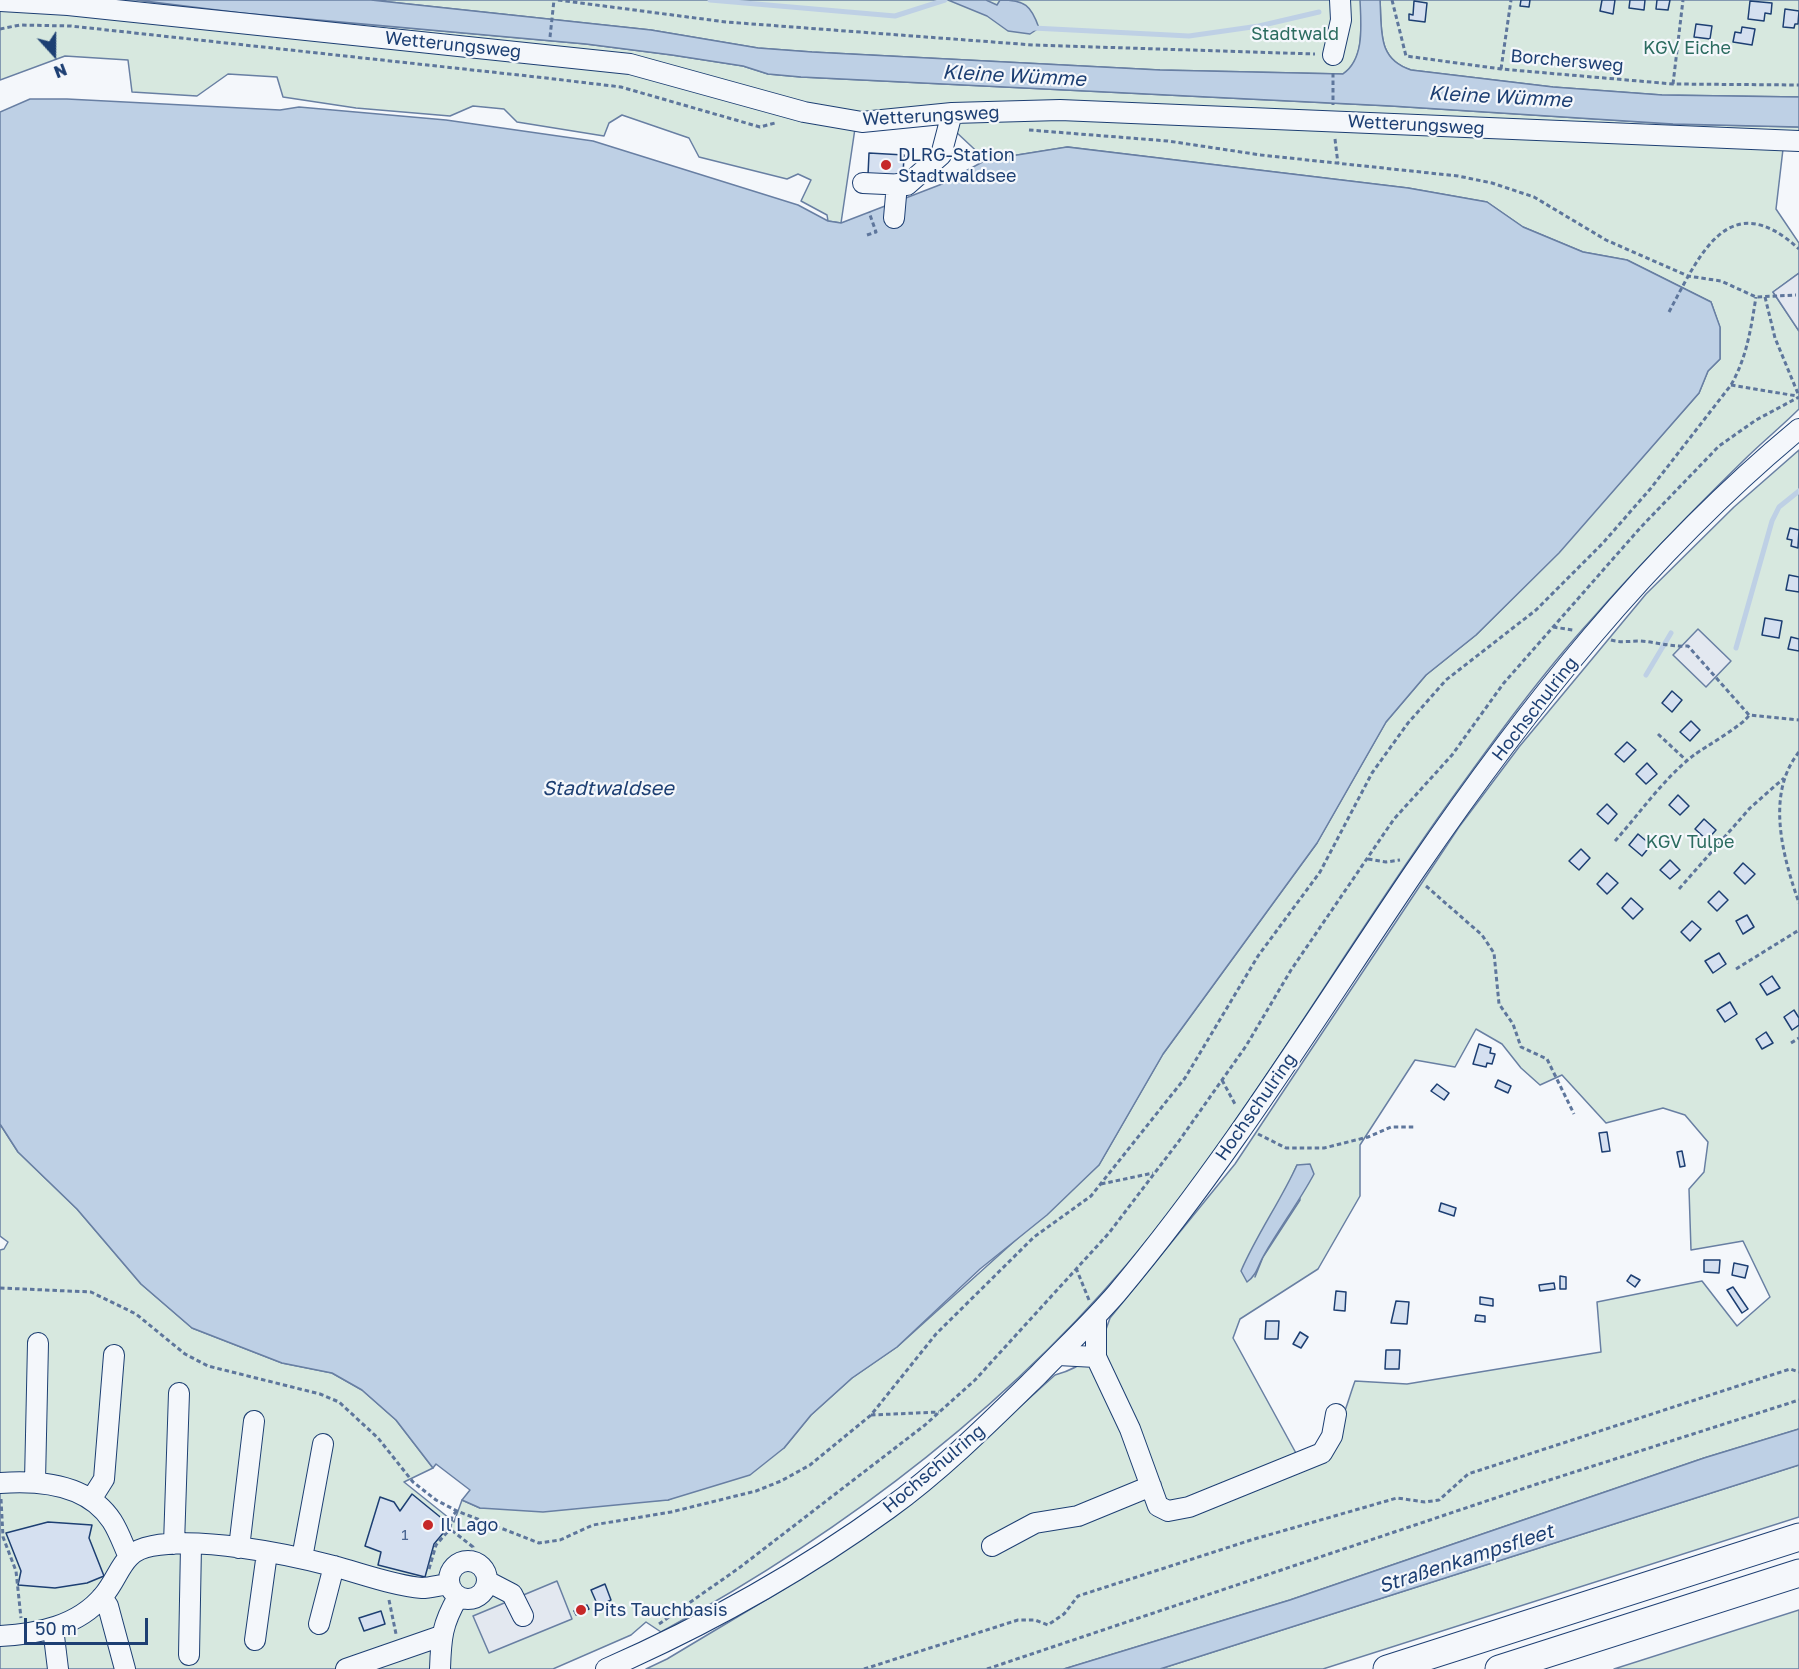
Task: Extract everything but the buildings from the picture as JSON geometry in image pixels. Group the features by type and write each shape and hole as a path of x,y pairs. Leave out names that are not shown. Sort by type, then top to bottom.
{"highway":[{"path":"1387,1669 1799,1537"},
{"path":"1498,1669 1799,1573"}],"street":[{"path":"1333,61 1341,20 1341,0"},
{"name":"Wetterungsweg","path":"0,1 68,5 630,64 804,112 862,122 952,113 1060,110 1333,113 1799,141"},
{"path":"863,183 907,185 941,155 952,113"},
{"path":"894,218 897,184"},
{"name":"Hochschulring","path":"606,1669 704,1622 789,1574 890,1508 982,1430 1096,1317 1169,1228 1246,1124 1416,870 1517,729 1594,634 1685,535 1754,466 1799,429"},
{"path":"1096,1317 1096,1357 1130,1428 1158,1506 1168,1511 1189,1507 1322,1453 1332,1436 1336,1414"},
{"path":"35,1481 38,1343"},
{"path":"92,1498 104,1479 114,1355"},
{"path":"1058,1355 1096,1357"},
{"path":"179,1393 183,1545 189,1655"},
{"path":"239,1548 254,1421"},
{"path":"302,1558 323,1444"},
{"path":"0,1483 35,1481 92,1498 112,1521 128,1555"},
{"path":"992,1546 1035,1523 1078,1516 1151,1486"},
{"path":"0,1636 23,1635 53,1628 77,1617 102,1597 128,1555 150,1546 183,1545 267,1552 302,1558 422,1588 453,1590 474,1598 485,1588 487,1581 482,1568 470,1562 463,1562 452,1570 453,1590 441,1636 440,1669"},
{"path":"255,1640 267,1552"},
{"path":"319,1624 334,1566"},
{"path":"487,1581 512,1594 523,1616"},
{"path":"102,1597 108,1606 125,1669"},
{"path":"53,1628 58,1669"},
{"path":"345,1669 441,1636"}],"path":[{"path":"550,42 556,0 726,22 1009,43 1333,61 1333,113 1338,164"},
{"name":"Borchersweg","path":"1392,0 1406,56 1501,69 1673,84 1799,85"},
{"path":"1501,69 1511,0"},
{"path":"1673,84 1683,0"},
{"path":"0,29 20,26 71,26 621,87 760,127 804,112"},
{"path":"1020,130 1168,141 1338,164 1458,176 1492,183 1534,197 1606,240 1688,276 1720,281 1756,297 1796,295"},
{"path":"867,235 876,232 869,212"},
{"path":"1669,312 1688,276 1715,238 1730,228 1750,221 1765,224 1782,233 1799,249"},
{"path":"0,1288 91,1292 135,1314 186,1354 208,1366 320,1394 339,1402 378,1438 413,1482 436,1500 457,1511 539,1543 560,1540 593,1525 671,1512 756,1491 781,1481 810,1465 871,1415 936,1334 1034,1237 1091,1196 1144,1131 1204,1048 1230,1000 1258,956 1320,872 1372,773 1408,723 1446,680 1536,610 1603,543 1651,488 1731,385 1741,368 1747,347 1756,297"},
{"path":"1765,297 1775,338 1799,396"},
{"path":"1731,385 1799,396"},
{"path":"656,1627 740,1568 941,1412 975,1380 1109,1233 1155,1173 1222,1080 1291,970 1394,819 1452,755 1503,684 1641,527 1719,446 1756,420 1799,396"},
{"path":"1663,646 1688,646 1749,715 1799,720"},
{"path":"1615,841 1687,761 1746,720 1749,715"},
{"path":"1658,734 1687,761"},
{"path":"1679,890 1750,808 1784,778 1799,752"},
{"path":"1784,778 1779,810 1783,842 1799,903"},
{"path":"1367,859 1386,862 1405,859 1416,870 1428,890 1482,935 1494,953 1499,1004 1513,1024 1521,1047 1547,1059 1574,1114"},
{"path":"1736,969 1799,930"},
{"path":"1791,1043 1799,1038"},
{"path":"1222,1080 1246,1124 1261,1137 1286,1149 1324,1148 1368,1137 1391,1127 1415,1127"},
{"path":"1101,1184 1155,1173"},
{"path":"1076,1268 1096,1317"},
{"path":"864,1669 1018,1620 1035,1620 1048,1624 1064,1614 1078,1596 1251,1540 1397,1498 1425,1502 1439,1500 1468,1474 1791,1369 1799,1372"},
{"path":"987,1669 1537,1484 1799,1400"},
{"path":"871,1415 941,1412"},
{"path":"0,1483 3,1537 16,1571 23,1635"},
{"path":"429,1587 429,1572 436,1545 450,1529 452,1516 457,1511"},
{"path":"450,1529 473,1547 470,1562"},
{"path":"389,1580 389,1607 401,1650"}],"green space":[{"path":"0,0 137,0 241,13 586,44 672,55 743,66 768,74 801,77 1391,106 1673,124 1799,127 1799,149 1783,149 1776,209 1799,243 1799,273 1773,292 1799,331 1799,409 1743,461 1646,559 1572,641 1536,686 1483,755 1412,855 1267,1074 1192,1182 1101,1294 1045,1352 987,1406 862,1506 797,1551 730,1593 661,1632 646,1622 631,1635 553,1669 0,1669 0,1250 4,1249 8,1242 0,1236 0,1124 18,1152 77,1209 141,1284 192,1328 282,1363 332,1373 362,1390 396,1420 433,1468 404,1482 454,1522 462,1500 480,1508 668,1500 784,1448 811,1415 852,1378 897,1347 1099,1165 1163,1054 1317,843 1386,722 1426,675 1476,635 1558,553 1699,393 1708,371 1720,359 1720,328 1711,302 1627,260 1583,252 1523,227 1487,202 1408,188 1068,147 986,160 955,131 956,108 857,115 841,223 828,221 827,215 801,201 811,180 798,174 787,179 699,157 689,138 622,115 609,123 604,136 517,122 504,109 473,106 450,116 356,108 283,97 277,77 228,74 197,96 132,92 128,60 65,56 0,80"},
{"name":"Stadtwald","path":"371,0 1360,0 1361,31 1359,51 1350,68 1343,74 1160,70 758,48 651,30"},
{"name":"KGV Eiche","path":"1380,0 1799,0 1799,97 1662,95 1553,87 1411,70 1392,59 1387,51 1382,33"},
{"name":"KGV Tulpe","path":"1799,450 1799,1429 1704,1458 1290,1600 1064,1669 646,1669 667,1659 789,1586 929,1489 1055,1375 1076,1367 1091,1355 1102,1339 1110,1318 1235,1164 1459,827 1519,747 1646,594 1734,507","holes":["1476,1029 1502,1044 1521,1068 1540,1085 1562,1075 1606,1123 1663,1108 1685,1115 1708,1142 1704,1172 1689,1189 1691,1250 1743,1241 1770,1297 1737,1326 1702,1281 1597,1302 1601,1352 1407,1384 1355,1381 1342,1418 1331,1436 1312,1450 1297,1455 1233,1338 1240,1319 1318,1269 1360,1196 1360,1145 1415,1060 1455,1067","1297,1165 1300,1200 1263,1257 1255,1277 1281,1201"]},
{"path":"1799,1465 1799,1517 1323,1669 1160,1669"},
{"path":"1799,1610 1799,1669 1614,1669"}],"shaded area":[{"path":"1799,273 1799,331 1773,292"},
{"path":"1698,629 1731,661 1706,687 1673,655"},
{"path":"557,1581 572,1619 489,1653 473,1616"}],"water":[{"name":"Kleine Wümme","path":"137,0 371,0 651,30 758,48 1160,70 1343,74 1355,59 1358,50 1361,30 1360,0 1380,0 1382,33 1387,51 1392,59 1411,70 1553,87 1662,95 1799,97 1799,127 1673,124 1391,106 801,77 768,74 743,66 672,55 586,44 241,13"},
{"path":"948,0 986,0 997,5 1000,0 1016,1 1030,9 1039,28 1030,34 1008,31 987,16"},
{"name":"Stadtwaldsee","path":"30,99 280,110 299,107 446,120 593,141 798,205 828,221 841,223 942,184 986,160 1067,147 1408,188 1487,202 1523,227 1583,252 1627,260 1711,302 1720,327 1720,359 1708,371 1699,393 1559,553 1476,635 1426,675 1386,722 1317,843 1163,1054 1099,1165 1047,1215 980,1269 897,1347 852,1378 811,1415 784,1448 750,1475 668,1500 543,1512 480,1508 462,1500 470,1490 436,1464 433,1468 396,1420 362,1390 332,1373 282,1363 192,1328 141,1284 77,1209 18,1152 0,1124 0,112"},
{"path":"1310,1164 1314,1174 1255,1273 1247,1282 1241,1271 1254,1244 1297,1165"},
{"name":"Straßenkampsfleet","path":"1799,1429 1799,1465 1160,1669 1064,1669 1290,1600 1704,1458"}],"waterway":[{"path":"710,0 895,16 945,0"},
{"path":"1033,28 1189,36 1259,26 1319,12"},
{"path":"1736,648 1772,521 1779,507 1799,491"},
{"path":"1646,675 1671,633"}],"place":[{"name":"DLRG-Station Stadtwaldsee","path":"886,165"},
{"name":"Il Lago","path":"428,1525"},
{"name":"Pits Tauchbasis","path":"581,1610"}]}
